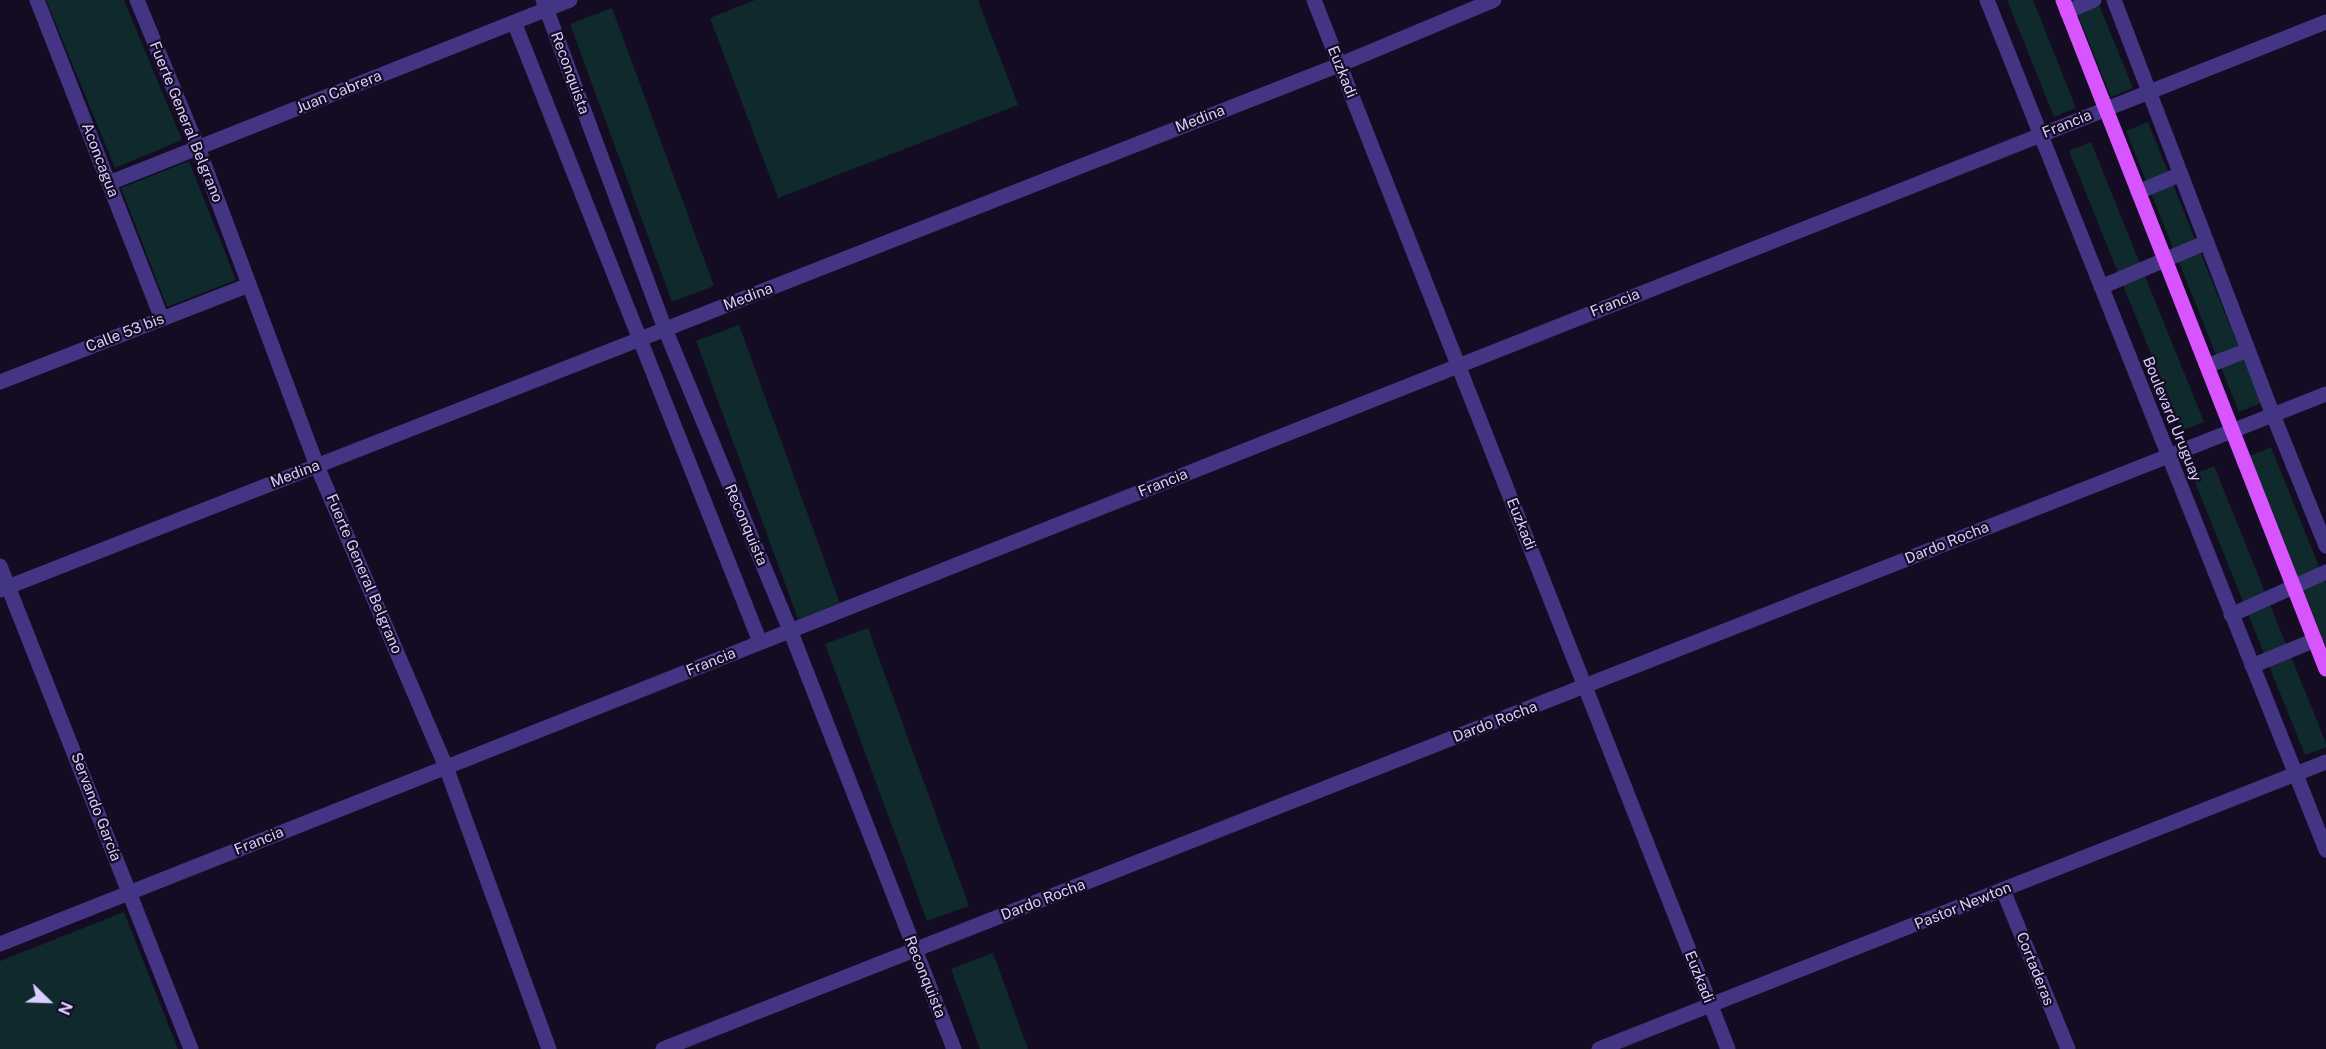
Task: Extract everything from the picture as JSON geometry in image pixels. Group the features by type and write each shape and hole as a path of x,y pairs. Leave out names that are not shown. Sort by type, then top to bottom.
{"main road":[{"path":"2065,6 2326,669"}],"street":[{"name":"Aconcagua","path":"37,0 162,319"},
{"name":"Fuerte General Belgrano","path":"137,0 198,148 317,465 447,767 549,1049"},
{"name":"Juan Cabrera","path":"109,183 514,22 544,5 570,0"},
{"name":"Euzkadi","path":"1314,0 1728,1049"},
{"name":"Medina","path":"5,588 1339,65 1494,0"},
{"name":"Boulevard Uruguay","path":"1987,0 2326,850"},
{"path":"2065,6 2094,0"},
{"path":"2114,0 2273,415 2326,546"},
{"name":"Reconquista","path":"544,5 664,329 790,630 954,1049"},
{"path":"514,22 760,642"},
{"name":"Francia","path":"0,944 2326,22"},
{"path":"2138,192 2181,174"},
{"path":"2101,287 2207,242"},
{"name":"Calle 53 bis","path":"0,382 249,285"},
{"path":"2207,366 2248,350"},
{"name":"Dardo Rocha","path":"663,1049 2326,394"},
{"name":"Servando García","path":"0,566 5,588 191,1049"},
{"path":"2232,615 2326,572"},
{"path":"2252,666 2315,640"},
{"name":"Pastor Newton","path":"1599,1049 2326,762"},
{"name":"Cortaderas","path":"2003,890 2068,1049"}],"green space":[{"path":"46,0 124,0 182,140 115,168"},
{"path":"755,0 978,0 1018,105 778,198 710,18"},
{"path":"2007,0 2033,0 2076,108 2054,117"},
{"path":"2072,0 2097,0 2133,88 2111,97"},
{"path":"612,8 714,286 672,302 570,24"},
{"path":"2148,122 2261,403 2239,412 2126,131"},
{"path":"2091,142 2204,422 2182,431 2069,151"},
{"path":"189,161 236,280 167,307 121,188"},
{"path":"739,325 840,603 798,619 696,341"},
{"path":"2271,447 2326,584 2326,647 2249,456"},
{"path":"2214,466 2326,743 2326,747 2305,755 2192,475"},
{"path":"868,628 969,906 927,921 825,644"},
{"path":"124,912 178,1049 0,1049 0,961"},
{"path":"993,953 1028,1049 980,1049 951,969"}]}
